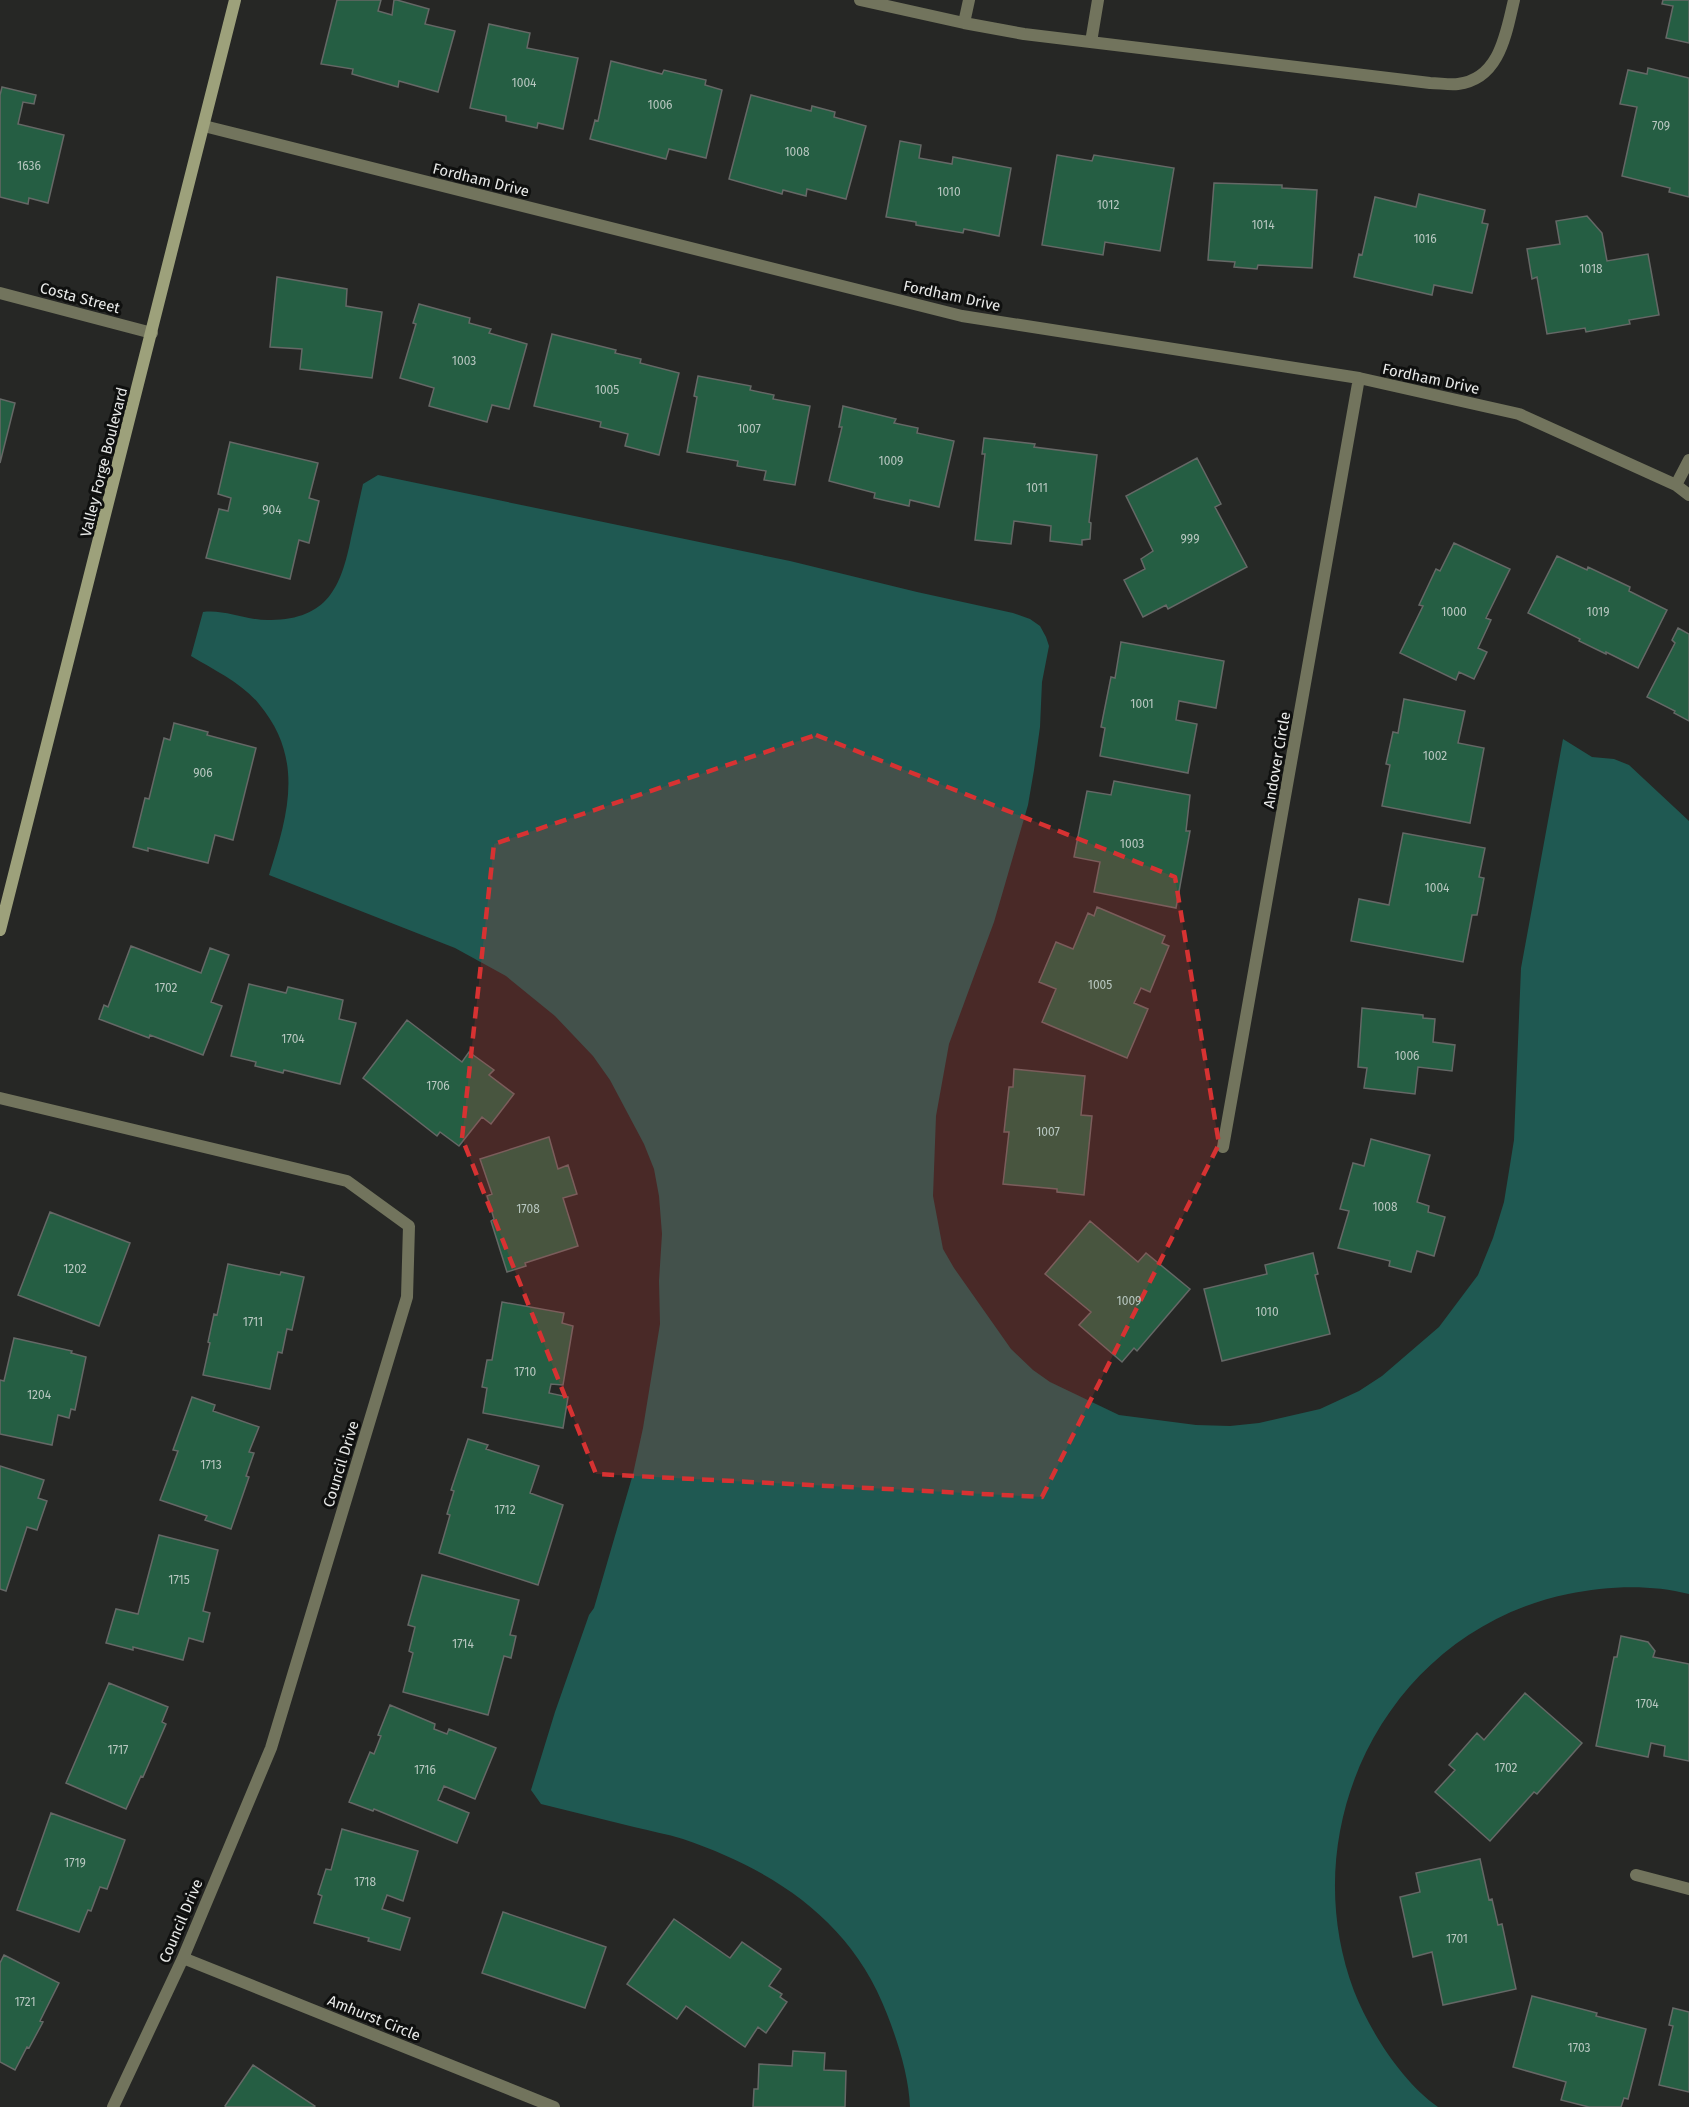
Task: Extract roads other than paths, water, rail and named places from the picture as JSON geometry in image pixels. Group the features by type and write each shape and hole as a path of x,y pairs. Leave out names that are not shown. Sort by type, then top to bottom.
{"street":[{"name":"Valley Forge Boulevard","path":"0,930 235,0"},
{"path":"860,0 1024,34 1459,84 1482,75 1497,58 1505,39 1514,0"},
{"path":"964,23 969,0"},
{"path":"1091,42 1098,0"},
{"name":"Fordham Drive","path":"204,126 962,316 1359,378 1519,414 1676,485 1689,495"},
{"name":"Costa Street","path":"0,293 152,333"},
{"name":"Andover Circle","path":"1223,1148 1359,378"},
{"path":"1676,485 1689,460"},
{"name":"Council Drive","path":"0,1098 347,1181 409,1226 407,1297 271,1748 183,1958 113,2107"},
{"path":"1636,1875 1689,1889"},
{"name":"Amhurst Circle","path":"183,1958 554,2107"}],"water":[{"path":"378,475 790,561 1013,613 1030,619 1040,626 1049,646 1042,682 1040,727 1028,805 994,922 949,1044 936,1116 933,1196 943,1249 1011,1349 1033,1370 1050,1382 1119,1415 1196,1425 1230,1426 1259,1423 1320,1409 1359,1391 1382,1376 1439,1327 1478,1275 1504,1202 1514,1140 1521,968 1563,739 1592,757 1614,759 1629,765 1689,821 1689,1594 1644,1587 1598,1589 1568,1594 1505,1615 1451,1648 1405,1692 1371,1743 1347,1801 1336,1863 1338,1927 1354,1991 1369,2022 1399,2069 1424,2096 1438,2107 910,2107 908,2084 899,2048 872,1981 853,1952 831,1926 806,1903 778,1883 748,1866 716,1852 677,1837 541,1804 531,1790 555,1712 589,1615 594,1608 633,1474 643,1428 660,1324 659,1281 662,1234 654,1169 644,1144 610,1080 593,1056 555,1016 506,976 455,948 269,875 286,809 287,766 283,745 273,725 252,696 227,677 191,656 203,612 220,612 253,619 271,620 306,614 318,607 336,586 342,572 363,484"}]}
